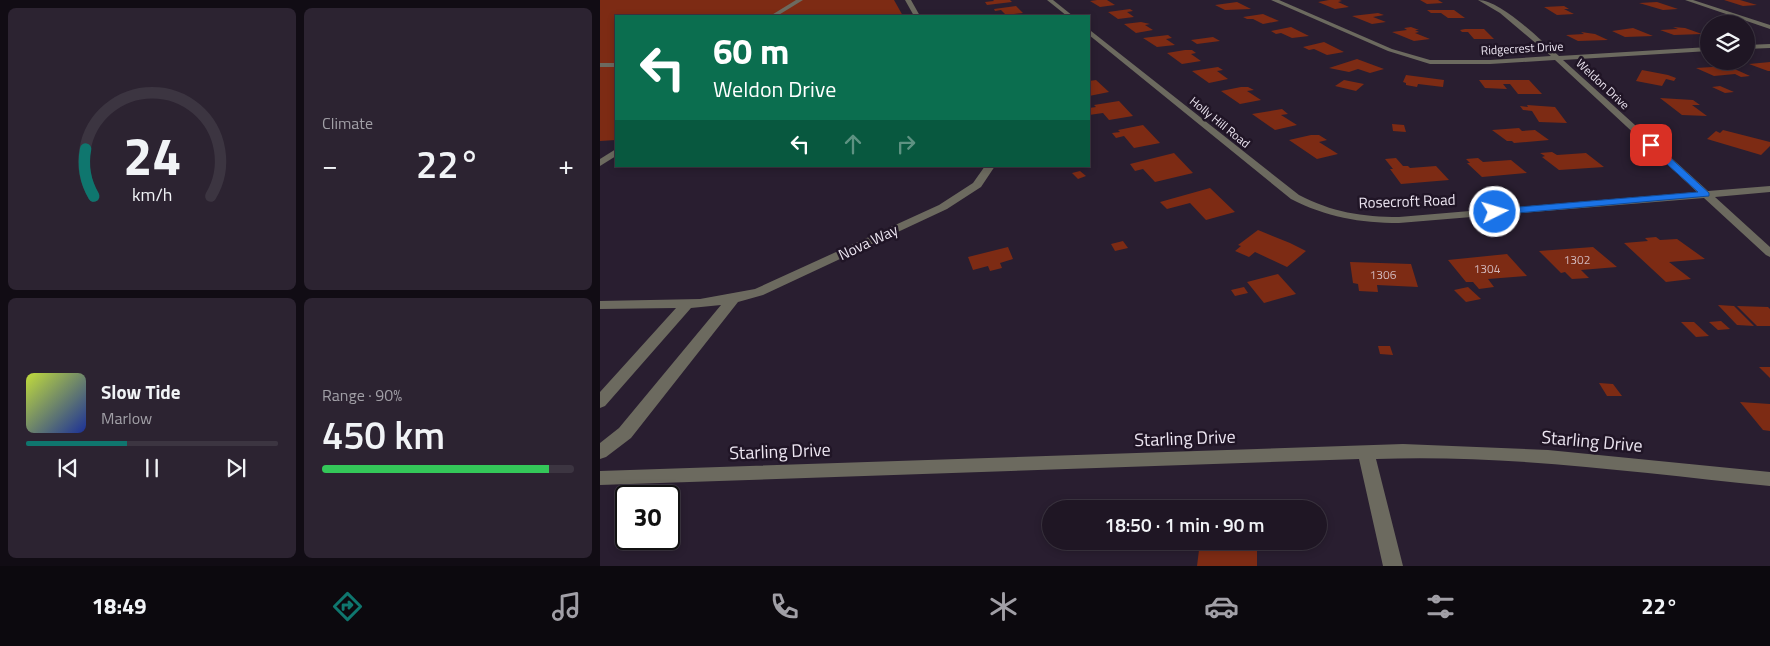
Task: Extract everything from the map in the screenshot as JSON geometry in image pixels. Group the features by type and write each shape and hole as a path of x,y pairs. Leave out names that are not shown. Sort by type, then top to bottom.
{"street":[{"path":"775,15 800,0"},
{"path":"908,0 916,15"},
{"path":"1050,0 1069,15"},
{"name":"Ridgecrest Drive","path":"1274,0 1406,56 1430,62 1462,63 1700,50"},
{"name":"Weldon Drive","path":"1481,0 1502,12 1557,58 1770,253"},
{"path":"1688,0 1770,27"},
{"name":"Holly Hill Road","path":"1090,33 1295,197 1313,207 1345,217"},
{"path":"1755,47 1770,46"},
{"path":"600,65 615,65"},
{"path":"600,163 615,153"},
{"name":"Nova Way","path":"600,305 688,303 733,299 759,292 936,211 973,188 984,178 990,167"},
{"name":"Rosecroft Road","path":"1345,217 1399,220 1770,189"},
{"path":"600,452 625,434 733,299"},
{"path":"600,402 688,303"},
{"name":"Starling Drive","path":"600,478 1403,451 1548,457 1770,479"},
{"path":"1366,452 1393,566"}],"building":[{"path":"600,0 894,0 902,15 615,15 615,140 600,141"},
{"path":"1010,0 1012,2 987,5 985,2"},
{"path":"1107,0 1115,5 1100,7 1090,1"},
{"path":"1329,0 1342,1 1338,2 1349,7 1335,9 1318,2"},
{"path":"1420,0 1438,0 1443,3 1427,4"},
{"path":"1724,0 1740,0 1757,5 1743,6"},
{"path":"1237,2 1251,9 1225,10 1215,5"},
{"path":"1657,2 1678,9 1663,10 1639,3"},
{"path":"1016,6 1023,13 1006,15 1001,10 995,11 994,9"},
{"path":"1564,6 1569,9 1564,9 1574,14 1557,15 1544,7"},
{"path":"1130,9 1133,11 1127,12 1134,17 1118,19 1108,12"},
{"path":"1427,10 1454,10 1465,18 1448,18 1441,13 1431,13"},
{"path":"1378,13 1384,15 1373,17 1386,22 1372,24 1352,16"},
{"path":"1263,14 1279,21 1263,24 1243,17"},
{"path":"1141,22 1150,24 1145,25 1153,30 1136,33 1124,24"},
{"path":"1291,27 1309,36 1292,38 1271,31"},
{"path":"1411,27 1419,30 1415,30 1419,32 1415,33 1430,39 1414,41 1392,32 1407,30 1404,28"},
{"path":"1673,27 1685,28 1700,34 1674,35 1660,30 1678,29"},
{"path":"1633,28 1653,36 1625,37 1612,31"},
{"path":"1484,29 1494,39 1474,39 1468,32 1460,30"},
{"path":"1581,32 1595,34 1608,40 1578,41 1566,35 1584,34"},
{"path":"1168,35 1172,38 1166,39 1175,45 1157,47 1143,38"},
{"path":"1213,37 1220,41 1197,44 1191,40"},
{"path":"1324,42 1344,52 1327,55 1314,49 1309,50 1303,47"},
{"path":"1192,50 1196,53 1191,54 1201,61 1182,64 1167,53"},
{"path":"1357,59 1384,69 1370,73 1358,69 1349,72 1329,68"},
{"path":"1770,62 1770,71 1755,66 1755,63"},
{"path":"1218,67 1223,70 1217,71 1228,79 1209,83 1192,71"},
{"path":"1642,70 1676,78 1674,81 1666,79 1662,86 1636,81"},
{"path":"1700,70 1737,70 1750,76 1741,77 1735,74 1714,76"},
{"path":"1406,75 1444,80 1443,87 1418,84 1417,87 1406,85 1403,82"},
{"path":"1096,80 1109,92 1090,96 1090,81"},
{"path":"1344,80 1364,84 1356,91 1335,86"},
{"path":"1479,80 1529,80 1542,94 1518,94 1510,84 1503,84 1507,89 1485,88"},
{"path":"1720,86 1734,92 1725,93 1712,87"},
{"path":"1248,87 1254,90 1247,91 1261,100 1240,104 1221,91"},
{"path":"1660,98 1693,100 1700,105 1692,105 1707,116 1682,115"},
{"path":"1119,101 1133,116 1109,120 1103,113 1090,115 1090,108 1096,107 1094,105"},
{"path":"1527,105 1555,107 1567,123 1539,122 1532,111 1523,110 1520,106 1528,107"},
{"path":"1282,109 1288,114 1281,115 1297,125 1275,130 1252,114"},
{"path":"1392,124 1404,125 1406,132 1393,131"},
{"path":"1143,125 1160,143 1134,148 1124,136 1116,138 1112,133 1120,132 1118,130"},
{"path":"1519,128 1522,131 1535,130 1549,140 1514,143 1507,141 1492,130"},
{"path":"1723,130 1770,142 1770,146 1761,155 1707,139 1716,131 1720,133"},
{"path":"1319,135 1327,140 1319,142 1338,154 1317,159 1289,140"},
{"path":"1552,152 1557,155 1586,153 1604,167 1559,170 1542,157 1545,156 1540,153"},
{"path":"1174,153 1193,173 1155,182 1143,169 1135,171 1130,164"},
{"path":"1396,158 1403,166 1410,168 1436,166 1449,180 1401,184 1385,159"},
{"path":"1478,158 1483,162 1511,160 1527,173 1482,177 1467,163 1470,163 1466,159"},
{"path":"1080,171 1086,176 1078,179 1072,173"},
{"path":"1210,188 1235,212 1206,220 1190,203 1167,209 1160,202"},
{"path":"1258,230 1306,251 1287,267 1255,252 1249,257 1235,251 1241,246 1238,245"},
{"path":"1656,237 1660,240 1677,239 1705,259 1669,262 1691,279 1666,282 1624,243 1648,241 1645,238"},
{"path":"1123,241 1128,248 1115,251 1111,244"},
{"path":"1008,247 1013,259 1000,263 1002,268 990,271 988,266 973,270 968,257"},
{"path":"1593,247 1617,267 1581,270 1589,278 1572,279 1565,272 1561,273 1539,251"},
{"path":"1507,254 1527,276 1488,279 1494,287 1479,289 1473,282 1466,282 1448,260"},
{"path":"1350,262 1411,264 1418,287 1377,285 1378,292 1359,291 1358,284 1353,283"},
{"path":"1278,274 1296,294 1264,303 1247,282"},
{"path":"1244,287 1248,293 1235,296 1231,290"},
{"path":"1468,287 1481,299 1466,302 1454,290"},
{"path":"1718,305 1734,306 1754,326 1737,325"},
{"path":"1737,306 1768,307 1770,309 1770,326 1757,326"},
{"path":"1721,321 1730,329 1718,330 1709,322"},
{"path":"1681,322 1694,322 1709,336 1696,337"},
{"path":"1378,346 1390,346 1393,355 1380,354"},
{"path":"1759,367 1770,367 1770,378"},
{"path":"1599,383 1613,384 1622,396 1607,396"},
{"path":"1740,402 1770,404 1770,431 1763,430"},
{"path":"1199,550 1257,550 1257,566 1197,566"}],"route":[{"path":"1495,212 1705,194 1651,145"}]}
